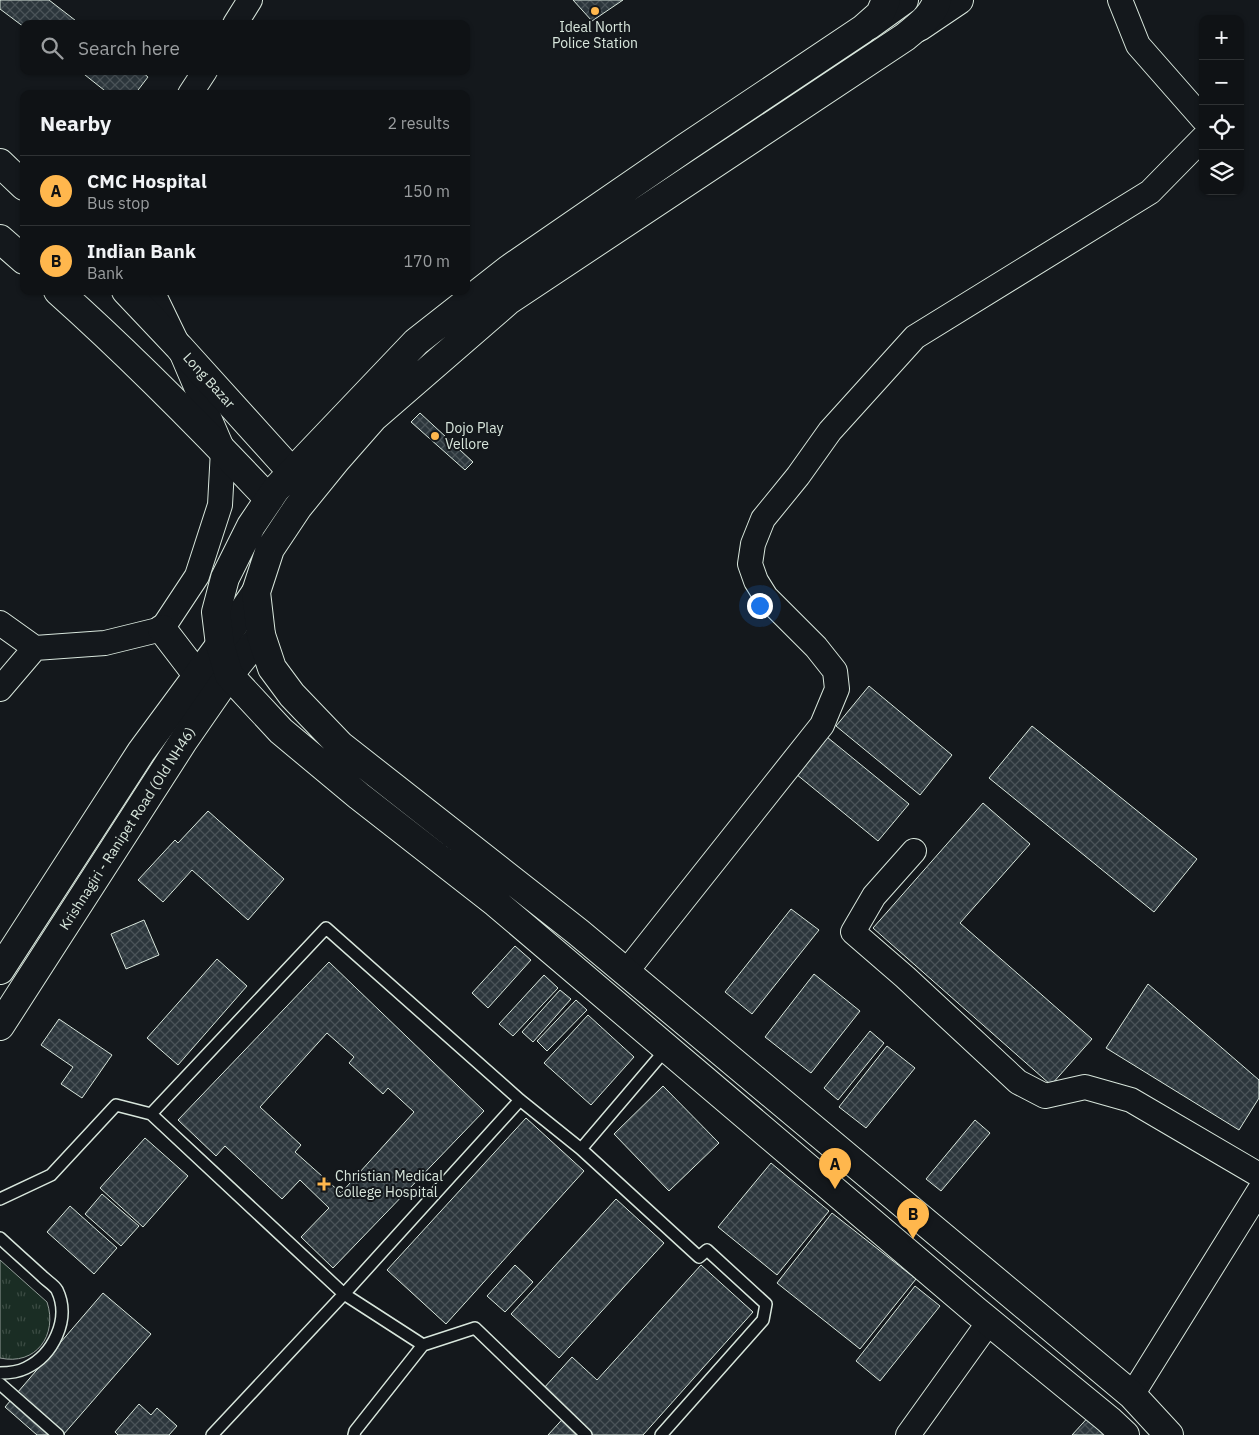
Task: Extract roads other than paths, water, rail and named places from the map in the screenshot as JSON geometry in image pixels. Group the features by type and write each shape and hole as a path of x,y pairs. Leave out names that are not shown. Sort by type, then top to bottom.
{"main road":[{"path":"863,30 880,14 886,0"},
{"path":"904,0 863,30 685,148 508,269 416,342 292,472 269,499 251,526 225,578 216,612 220,645 229,675 281,731 359,796 496,902 989,1322 1125,1435"},
{"path":"905,37 924,21 937,0"},
{"path":"959,0 509,300 373,418 298,507 270,549 256,592 261,635 272,668 292,695 340,745 571,926 1132,1395 1169,1435"},
{"path":"0,163 20,182"},
{"path":"0,239 20,256"},
{"path":"62,295 104,332 223,450 269,499"},
{"name":"Long Bazar","path":"130,295 292,472"},
{"name":"Krishnagiri - Ranipet Road (Old NH46)","path":"0,970 141,752 198,676 256,592"},
{"path":"162,629 198,676 209,703"},
{"name":"Krishnagiri - Ranipet Road (Old NH46)","path":"0,1026 209,703 261,635"}],"street":[{"path":"238,20 250,0"},
{"path":"1120,0 1138,44 1199,114"},
{"path":"193,90 202,75"},
{"path":"626,972 822,725 837,689 835,671 816,647 766,597 756,581 750,564 753,544 763,519 798,476 830,431 915,337 1150,192 1199,142"},
{"path":"0,623 35,648 105,644 162,629 197,576 220,505 223,450 154,295"},
{"path":"0,689 35,648"},
{"path":"914,851 874,896 853,932 905,977 1018,1082 1045,1096 1085,1087 1131,1100 1259,1175"},
{"path":"1132,1395 1259,1191"},
{"path":"908,1435 989,1322"}],"lane":[{"path":"151,1114 326,928 520,1100 581,1150 699,1257 706,1250 766,1304 763,1320 661,1435"},
{"path":"581,1150 667,1048"},
{"path":"212,1435 344,1294 520,1100"},
{"path":"0,1199 51,1175 116,1105 151,1114 344,1294 423,1345"},
{"path":"0,1238 56,1289 62,1315 60,1328 54,1341 37,1362 13,1372 0,1373"},
{"path":"354,1435 354,1431 423,1345 476,1328 586,1435"},
{"path":"0,1384 58,1435"}],"place":[{"name":"Ideal North Police Station","path":"595,11"},
{"name":"Dojo Play Vellore","path":"435,436"},
{"name":"Christian Medical College Hospital","path":"324,1184"},
{"name":"CMC Hospital","path":"835,1189"},
{"name":"Indian Bank","path":"913,1239"}]}
